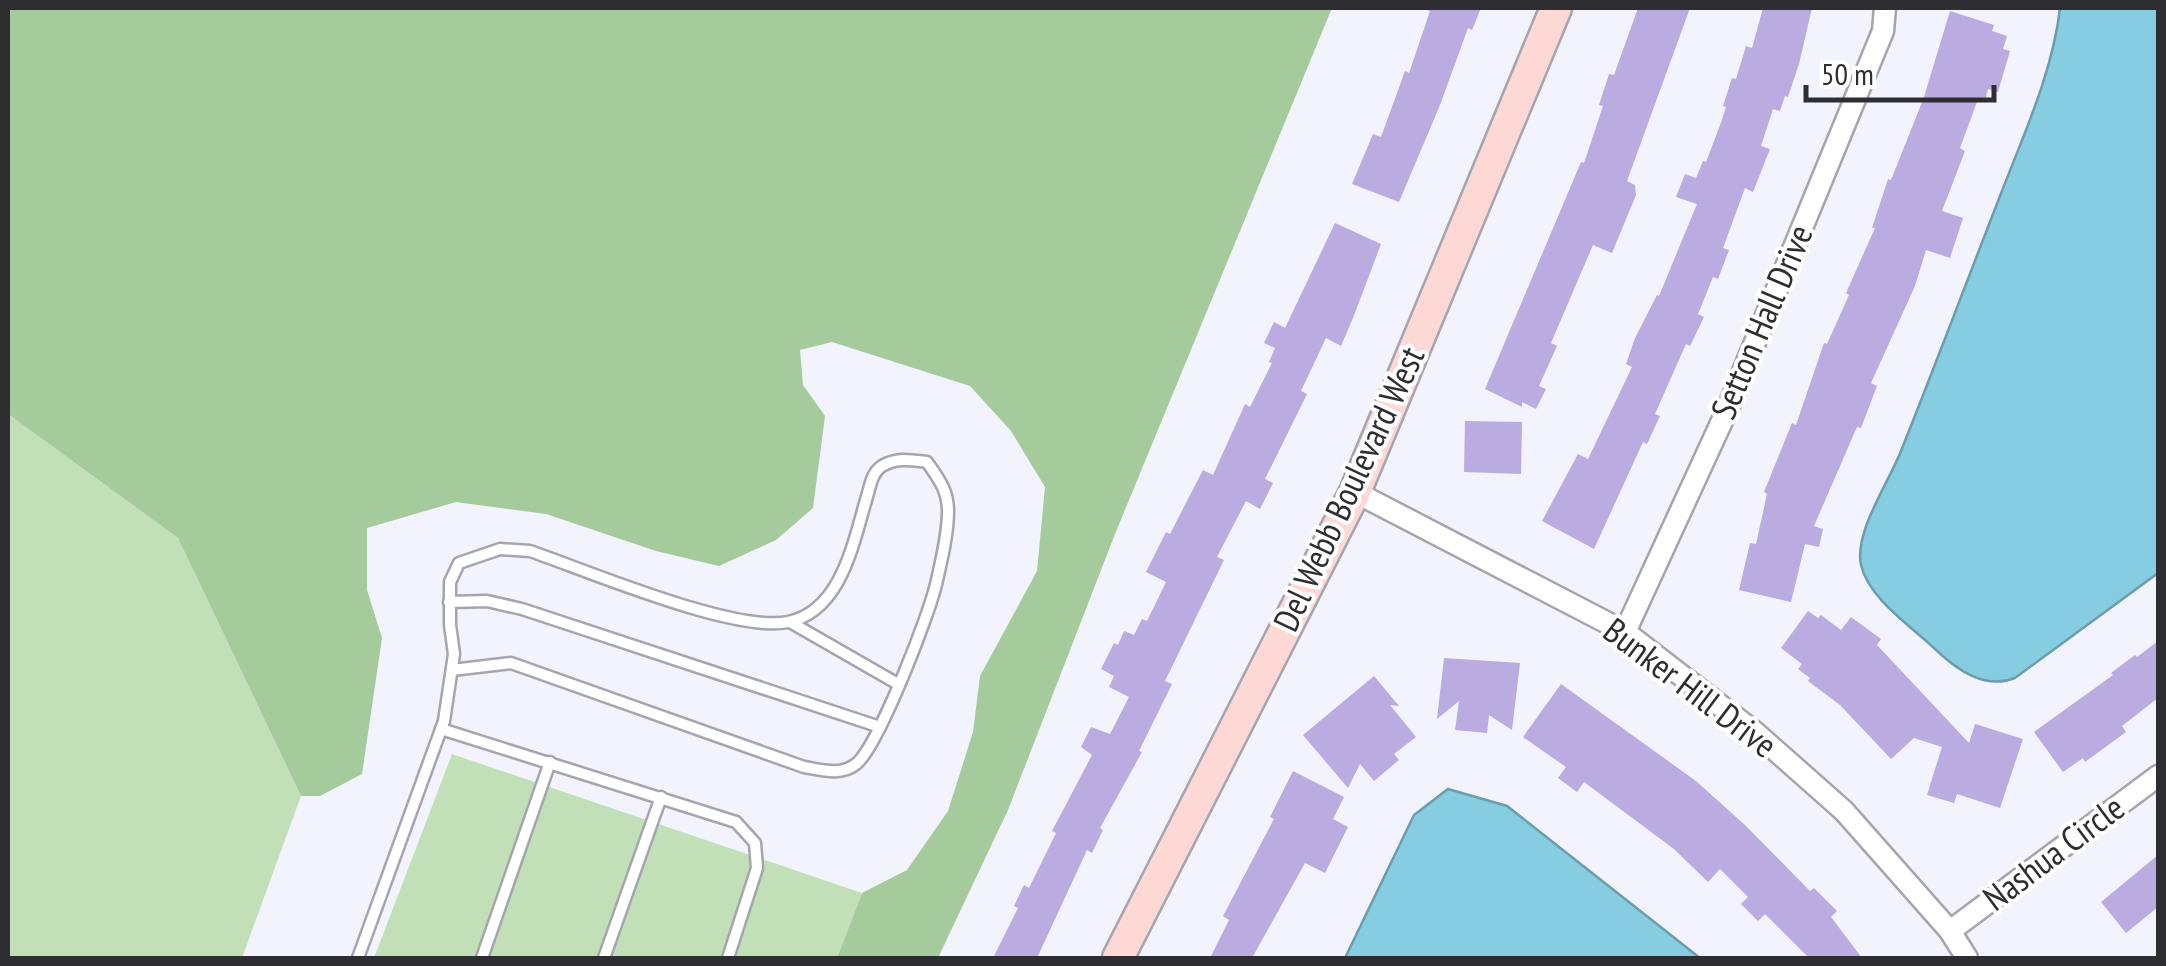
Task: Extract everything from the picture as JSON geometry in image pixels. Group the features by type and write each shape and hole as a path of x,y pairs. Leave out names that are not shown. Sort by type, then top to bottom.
{"street":[{"name":"Del Webb Boulevard West","path":"1118,958 1355,492 1556,8"},
{"name":"Setton Hall Drive","path":"1625,632 1728,408 1883,30 1886,8"},
{"name":"Bunker Hill Drive","path":"1355,492 1625,632 1757,734 1844,811 1950,931 1967,958"},
{"name":"Nashua Circle","path":"1950,931 2158,776"}],"lane":[{"path":"358,958 441,729 454,654 450,582 459,563 500,549 530,551 720,616 761,624 790,622 816,610 836,588 873,476 880,467 901,459 927,462 946,490 948,512 937,584 880,726 859,762 845,771 804,767 511,663 452,670"},
{"path":"449,602 487,601 522,609 880,726"},
{"path":"790,622 898,684"},
{"path":"441,729 736,822 755,842 757,868 728,958"},
{"path":"482,958 550,762"},
{"path":"604,958 661,796"}],"green space":[{"path":"8,8 1332,8 1115,534 1008,810 938,958 837,958 862,893 907,870 948,811 973,732 980,676 1037,571 1045,487 1011,431 970,386 832,342 800,350 803,385 825,416 813,508 776,540 719,566 656,551 546,514 456,502 367,528 367,590 382,638 362,774 320,796 301,796 178,538 8,414"},
{"path":"8,414 178,538 301,796 242,958 8,958"},
{"path":"452,754 862,893 837,958 374,958"}],"water":[{"path":"2060,8 2158,8 2158,573 2015,678 1982,680 1953,664 1892,611 1865,577 1860,552 1867,523 1901,451 2036,104"},
{"path":"1448,789 1507,806 1700,958 1345,958 1414,815"}],"building":[{"path":"1421,8 1481,8 1472,30 1468,28 1399,202 1352,184 1373,134 1381,137 1405,71 1409,73 1430,11"},
{"path":"1638,8 1690,8 1627,181 1635,185 1636,195 1612,253 1593,245 1551,343 1557,346 1539,386 1546,389 1536,409 1522,402 1522,407 1485,389 1581,162 1584,163 1609,74 1614,75"},
{"path":"1763,8 1812,8 1799,64 1780,111 1773,109 1761,146 1770,149 1753,192 1745,188 1723,248 1729,250 1698,314 1704,317 1690,346 1686,344 1655,414 1660,416 1647,444 1643,442 1594,549 1542,521 1578,454 1588,459 1632,367 1626,364 1635,338 1659,296 1697,204 1676,197 1685,174 1696,178 1703,161 1706,162 1732,78 1736,79 1746,46 1752,48"},
{"path":"1950,11 1994,25 1992,31 2007,36 2003,49 2010,51 1998,92 1988,89 1985,102 1978,99 1960,148 1965,151 1942,211 1963,218 1950,258 1926,250 1915,286 1871,383 1877,386 1861,428 1857,427 1814,526 1823,529 1819,547 1805,544 1791,602 1739,590 1750,543 1756,544 1767,494 1764,492 1792,423 1796,425 1824,343 1827,344 1849,295 1846,293 1875,228 1888,179 1891,180 1924,97"},
{"path":"1335,223 1381,244 1341,346 1326,338 1301,391 1307,394 1265,479 1273,483 1260,509 1246,501 1217,557 1224,560 1165,681 1172,684 1139,751 1142,752 1100,828 1103,830 1092,853 1087,850 1037,958 993,958 1018,908 1014,906 1024,885 1029,888 1056,833 1052,831 1092,755 1081,747 1091,727 1110,734 1129,697 1109,687 1114,676 1101,669 1124,631 1134,635 1142,619 1147,621 1166,582 1146,572 1203,470 1213,475 1245,404 1250,407 1272,363 1269,362 1275,348 1264,343 1274,322 1285,328"},
{"path":"1465,421 1522,422 1521,474 1464,472"},
{"path":"1808,611 1818,618 1821,615 1841,630 1851,617 1881,639 1877,645 1969,743 1975,724 2023,739 2000,808 1957,794 1954,803 1927,795 1942,747 1914,738 1891,759 1840,705 1808,681 1810,678 1798,669 1802,664 1781,648"},
{"path":"2158,641 2158,698 2122,726 2126,732 2085,762 2083,758 2063,772 2034,732"},
{"path":"1444,658 1520,663 1512,730 1489,715 1487,733 1455,730 1459,701 1437,719"},
{"path":"1374,676 1399,706 1390,705 1416,737 1394,754 1399,760 1374,781 1360,764 1348,788 1303,735"},
{"path":"1561,684 1696,781 1746,826 1810,891 1814,888 1837,911 1831,917 1862,958 1809,958 1765,914 1758,921 1741,904 1748,897 1720,869 1708,882 1674,849 1584,782 1577,792 1558,778 1566,767 1523,737"},
{"path":"1293,771 1344,797 1333,819 1348,827 1325,873 1305,863 1252,958 1210,958 1229,920 1223,916 1274,819 1270,817"},
{"path":"2158,855 2158,907 2126,933 2101,902"}]}
